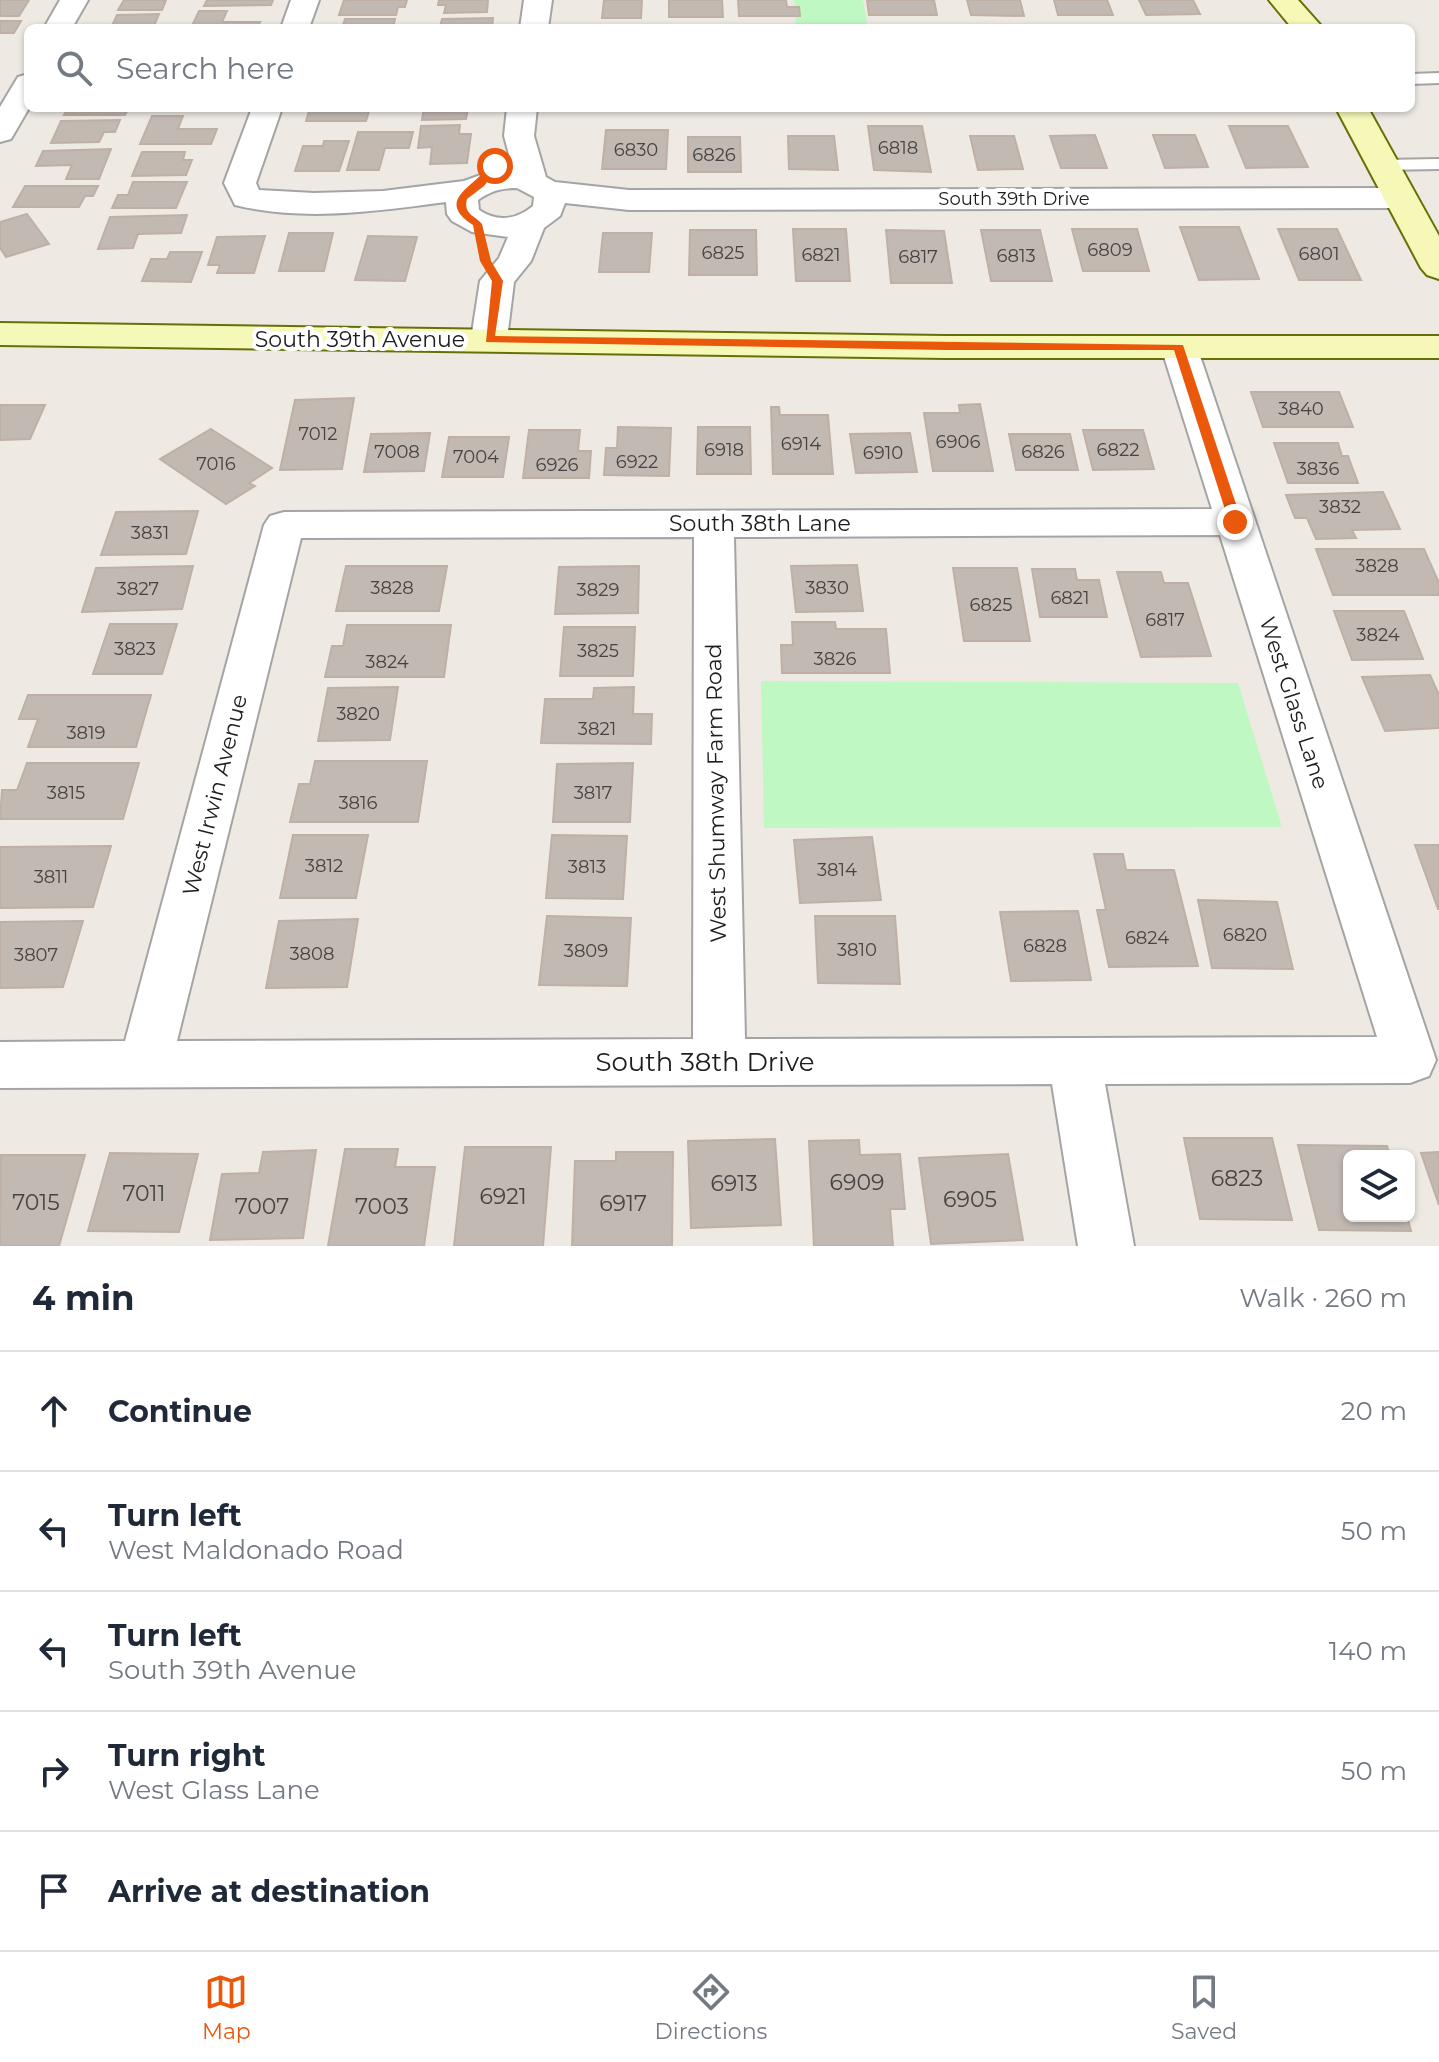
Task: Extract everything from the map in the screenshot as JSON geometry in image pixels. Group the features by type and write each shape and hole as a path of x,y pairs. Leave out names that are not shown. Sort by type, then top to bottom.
{"street":[{"path":"60,24 74,0"},
{"path":"296,24 305,0"},
{"path":"535,24 538,0"},
{"path":"1283,0 1304,24"},
{"path":"0,133 24,90"},
{"path":"266,112 240,183 246,198 274,202 385,201 441,213 473,203 507,179 538,202"},
{"path":"1354,112 1439,268"},
{"path":"489,339 497,281 514,261 538,202 520,122"},
{"path":"497,281 485,261 473,203 520,122"},
{"name":"South 39th Drive","path":"538,202 1400,198"},
{"path":"473,203 503,228 538,202"},
{"name":"South 39th Avenue","path":"0,334 960,347 1439,347"},
{"name":"West Glass Lane","path":"1179,347 1410,1060"},
{"name":"South 38th Lane","path":"284,525 1235,522"},
{"name":"West Shumway Farm Road","path":"714,523 719,1062"},
{"name":"West Irwin Avenue","path":"145,1064 284,525"},
{"name":"South 38th Drive","path":"0,1065 1410,1060"},
{"path":"1075,1061 1106,1246"}],"lane":[{"path":"1415,79 1439,78"},
{"path":"1382,165 1439,164"}],"green space":[{"path":"794,0 863,0 867,24 796,24"},
{"path":"761,681 1238,683 1282,827 764,828"}],"building":[{"path":"0,0 29,0 19,16 0,16"},
{"path":"124,0 166,0 162,10 118,10"},
{"path":"207,0 273,0 271,5 204,6"},
{"path":"344,0 407,0 405,7 398,7 396,15 339,15"},
{"path":"439,0 488,0 487,12 444,13 446,5 438,5"},
{"path":"604,0 642,0 641,18 602,18"},
{"path":"669,0 722,0 723,17 669,17"},
{"path":"738,0 786,0 787,7 799,7 800,16 739,16"},
{"path":"867,0 934,0 937,15 869,15"},
{"path":"967,0 1020,0 1024,16 971,15"},
{"path":"1054,0 1107,0 1113,15 1058,15"},
{"path":"1139,0 1193,0 1200,14 1146,15"},
{"path":"199,11 227,11 222,22 260,22 259,24 193,24"},
{"path":"159,14 155,24 113,24 117,15"},
{"path":"493,18 492,24 441,24 442,19"},
{"path":"345,19 395,19 394,24 343,24"},
{"path":"0,21 21,21 14,33 0,33"},
{"path":"66,112 127,112 125,115 64,115"},
{"path":"309,112 369,112 366,121 306,121"},
{"path":"423,112 467,112 466,119 422,120"},
{"path":"152,116 183,116 178,129 217,129 211,144 140,144"},
{"path":"120,120 115,132 104,132 99,142 51,143 61,121"},
{"path":"460,125 459,134 471,134 467,163 430,164 432,147 418,148 421,126"},
{"path":"868,126 922,126 931,172 874,170"},
{"path":"1229,126 1288,126 1308,167 1246,168"},
{"path":"606,130 668,130 666,169 602,169"},
{"path":"358,132 413,132 409,148 385,148 379,170 347,170"},
{"path":"1095,135 1107,168 1061,168 1050,136"},
{"path":"1153,135 1195,135 1208,167 1165,168"},
{"path":"788,136 834,136 838,170 789,169"},
{"path":"970,136 1014,136 1023,169 978,170"},
{"path":"688,137 740,137 741,172 688,172"},
{"path":"324,141 349,141 339,171 295,171 303,146 323,146"},
{"path":"111,149 99,179 66,179 72,165 36,166 43,151"},
{"path":"142,152 185,152 183,160 192,160 186,175 132,176"},
{"path":"133,182 187,182 176,208 112,208 118,195 128,195"},
{"path":"25,186 98,186 93,196 85,196 79,207 13,207"},
{"path":"27,214 49,244 6,257 0,248 0,222"},
{"path":"187,215 181,233 138,234 133,248 98,249 110,217"},
{"path":"1180,227 1239,227 1259,279 1199,280"},
{"path":"793,229 846,229 850,281 796,281"},
{"path":"1072,229 1137,229 1149,271 1083,271"},
{"path":"1278,229 1337,229 1361,280 1299,280"},
{"path":"690,230 756,230 757,275 689,275"},
{"path":"886,230 944,231 952,283 891,283"},
{"path":"981,230 1040,230 1052,281 991,281"},
{"path":"289,233 333,233 324,271 279,271"},
{"path":"603,233 652,233 649,272 599,272"},
{"path":"265,236 254,273 217,273 220,265 208,265 217,237"},
{"path":"368,236 417,237 405,281 355,280"},
{"path":"170,252 202,252 191,282 142,281 151,259 167,259"},
{"path":"1251,392 1339,392 1353,427 1263,427"},
{"path":"354,398 342,469 280,470 295,400"},
{"path":"980,404 993,471 933,471 924,413 960,413 959,405"},
{"path":"0,405 45,405 30,439 0,440"},
{"path":"771,407 779,407 780,415 828,415 833,474 773,474"},
{"path":"618,427 671,428 669,476 604,475 606,448 617,448"},
{"path":"698,427 750,427 751,474 697,474"},
{"path":"211,429 272,468 249,483 255,486 226,504 160,459"},
{"path":"529,430 580,430 578,451 591,451 589,478 523,478"},
{"path":"1083,430 1143,430 1154,469 1093,470"},
{"path":"430,433 424,471 364,472 371,434"},
{"path":"910,433 917,472 856,473 850,434"},
{"path":"1009,434 1070,434 1078,470 1016,470"},
{"path":"449,437 509,437 503,477 442,477"},
{"path":"1274,443 1338,443 1342,456 1348,456 1358,483 1288,483"},
{"path":"1383,492 1400,529 1352,530 1356,538 1316,539 1307,518 1295,518 1286,495"},
{"path":"198,511 186,554 101,555 116,512"},
{"path":"1316,549 1424,549 1439,583 1439,595 1333,595"},
{"path":"857,565 863,611 796,612 791,566"},
{"path":"193,566 182,609 82,612 96,568"},
{"path":"346,566 447,566 439,611 336,611"},
{"path":"639,566 638,613 555,614 559,567"},
{"path":"953,568 1017,568 1030,641 964,641"},
{"path":"1032,569 1075,569 1077,580 1099,580 1107,617 1040,617"},
{"path":"1117,572 1161,572 1164,583 1188,583 1211,656 1141,657"},
{"path":"1334,611 1404,611 1423,659 1352,660"},
{"path":"792,622 835,622 836,629 886,629 890,673 782,673 781,645 793,645"},
{"path":"110,624 177,624 162,674 93,674"},
{"path":"347,625 451,625 444,677 325,677 332,646 343,646"},
{"path":"564,627 635,627 633,676 560,676"},
{"path":"1430,675 1439,695 1439,728 1385,731 1362,677"},
{"path":"398,687 390,740 318,741 328,688"},
{"path":"634,687 633,714 652,714 651,744 541,743 545,699 593,699 594,688"},
{"path":"28,695 151,695 136,747 28,747 38,719 19,719"},
{"path":"315,761 427,761 418,822 290,822 299,784 310,784"},
{"path":"27,763 139,763 123,819 0,819 2,790 17,790"},
{"path":"633,763 630,822 553,822 557,764"},
{"path":"293,835 368,835 356,898 280,898"},
{"path":"552,835 627,836 623,899 546,898"},
{"path":"872,837 881,900 800,903 794,840"},
{"path":"1415,845 1439,845 1439,909 1438,909"},
{"path":"111,846 93,907 0,908 0,847"},
{"path":"1094,854 1123,854 1126,870 1174,870 1198,966 1109,967 1097,910 1106,910"},
{"path":"1198,900 1277,902 1293,969 1212,968"},
{"path":"1078,911 1091,980 1011,981 1000,912"},
{"path":"547,916 631,918 627,986 539,985"},
{"path":"815,916 895,916 900,984 818,983"},
{"path":"358,919 347,987 266,988 279,921"},
{"path":"83,921 63,987 0,988 0,922"},
{"path":"1184,1138 1272,1138 1292,1220 1200,1219"},
{"path":"775,1139 781,1225 691,1228 688,1141"},
{"path":"859,1140 860,1155 900,1154 905,1209 890,1209 893,1246 814,1246 809,1141"},
{"path":"1298,1145 1387,1146 1388,1150 1343,1150 1343,1222 1409,1222 1411,1231 1319,1230"},
{"path":"465,1147 551,1147 543,1246 454,1246"},
{"path":"345,1149 398,1149 395,1167 435,1167 424,1246 328,1246"},
{"path":"316,1150 303,1238 210,1240 222,1174 259,1173 263,1152"},
{"path":"616,1152 673,1152 672,1246 572,1246 575,1161 616,1161"},
{"path":"1439,1152 1439,1205 1421,1153"},
{"path":"110,1153 198,1154 179,1232 88,1231"},
{"path":"1008,1154 1023,1240 931,1244 919,1158"},
{"path":"1,1155 85,1155 59,1246 0,1246"}],"route":[{"path":"495,166 481,184 469,190 460,206 463,214 477,224 485,261 497,281 489,339 945,347 1179,347 1235,522"}]}
